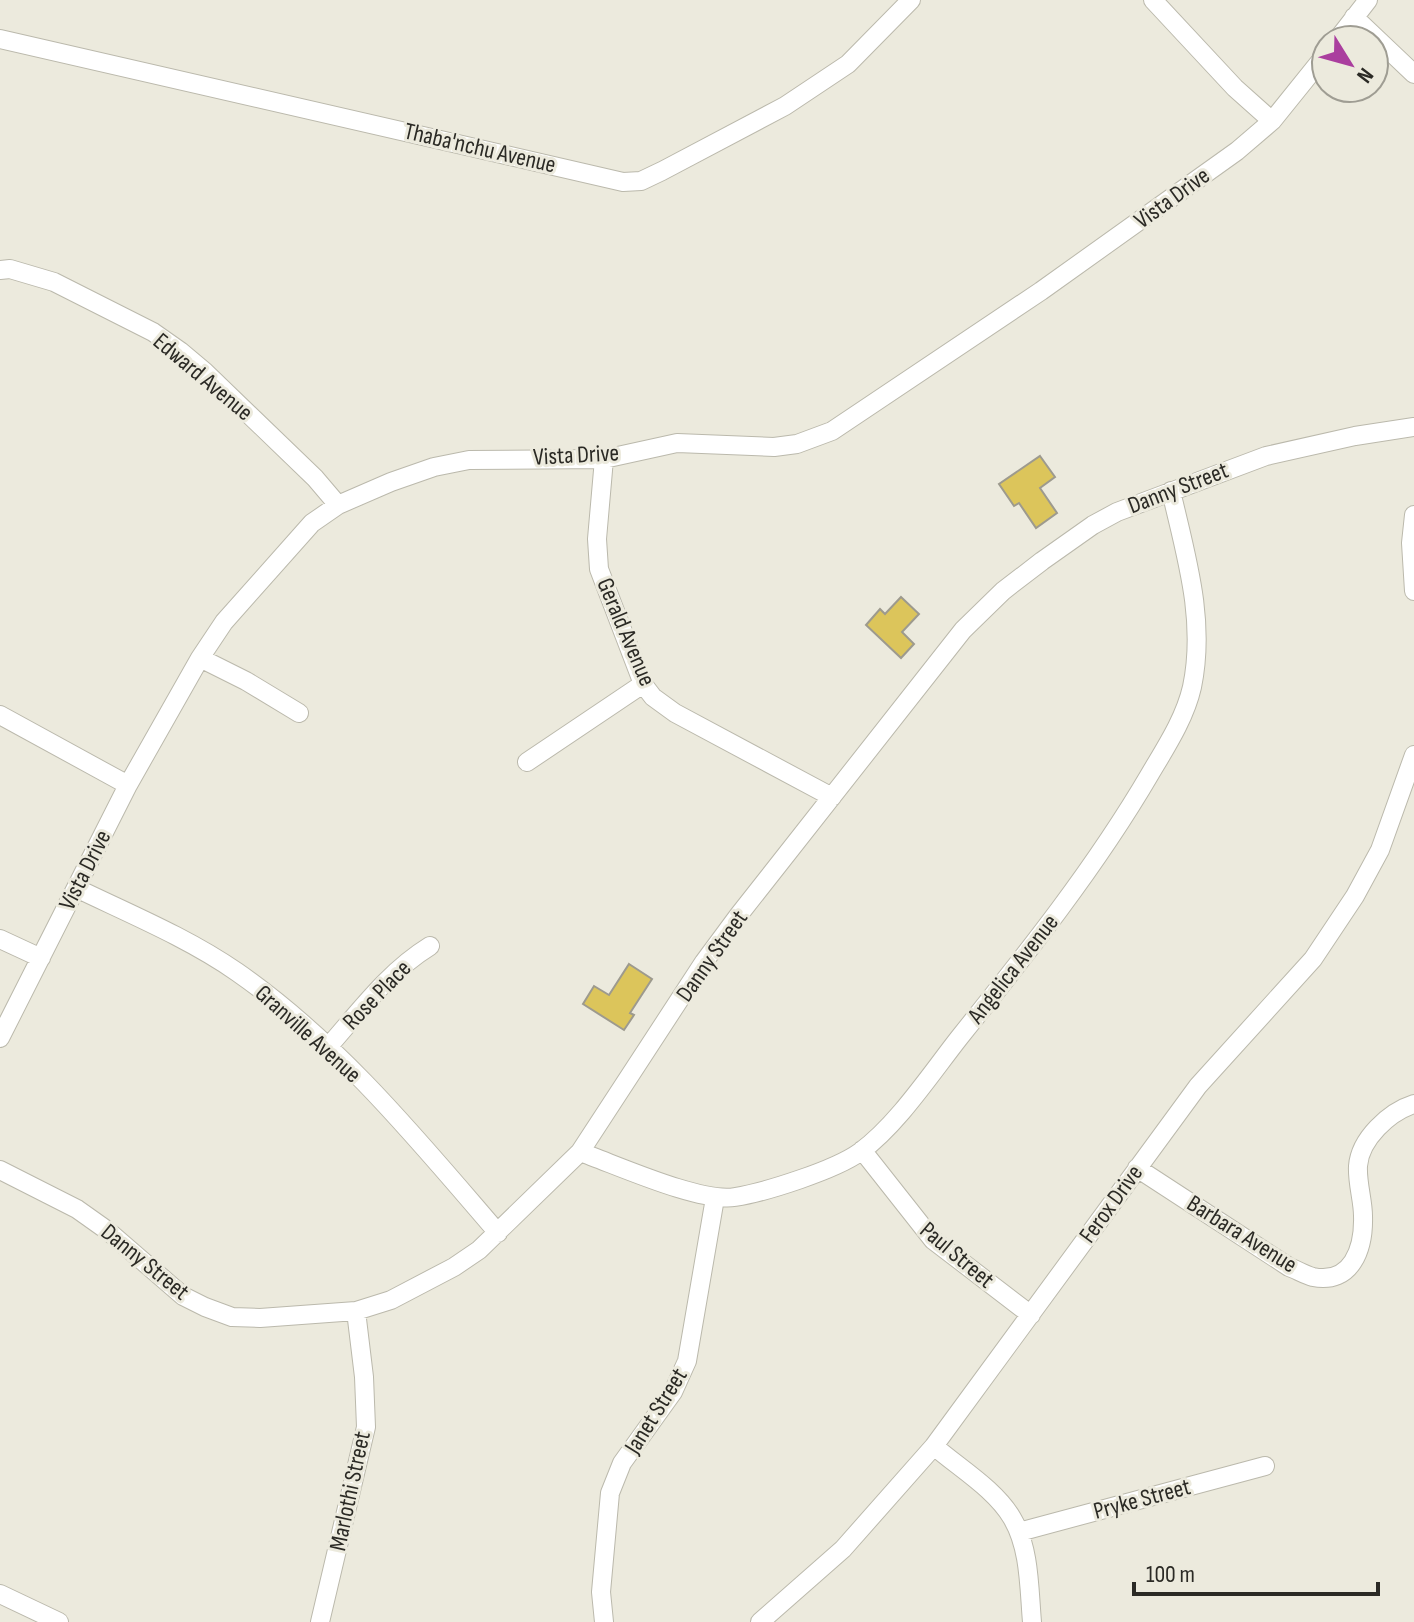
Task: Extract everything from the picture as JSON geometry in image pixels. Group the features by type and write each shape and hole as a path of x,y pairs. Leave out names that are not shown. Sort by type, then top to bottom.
{"street":[{"name":"Thaba'nchu Avenue","path":"0,39 623,182 641,181 652,176 785,106 848,64 911,0"},
{"path":"1153,0 1235,88 1272,121"},
{"path":"1349,24 1368,0"},
{"path":"1354,17 1414,74"},
{"name":"Vista Drive","path":"0,1038 128,785 200,658 224,622 312,523 338,505 434,467 469,460 604,459 677,443 774,447 797,444 832,431 1041,291 1237,151 1272,121 1310,74"},
{"name":"Edward Avenue","path":"0,270 10,269 54,282 153,332 205,372 315,478 338,505"},
{"name":"Danny Street","path":"0,1170 77,1209 108,1231 183,1296 232,1317 356,1311 391,1300 420,1286 454,1267 498,1233 580,1152 704,962 963,630 1003,591 1093,525 1117,512 1266,456 1414,427"},
{"name":"Gerald Avenue","path":"604,459 597,539 599,569 643,684 653,697 694,724 832,797"},
{"name":"Angelica Avenue","path":"580,1152 686,1191 715,1198 734,1198 805,1177 849,1159 885,1129 1091,867 1132,805 1180,720 1191,691 1197,657 1197,620 1194,590 1171,491"},
{"path":"1414,515 1411,543 1414,591"},
{"path":"200,658 299,713"},
{"path":"527,762 643,684"},
{"path":"0,715 128,785"},
{"name":"Ferox Drive","path":"760,1622 843,1549 934,1446 1198,1086 1286,991 1331,934 1385,839 1414,755"},
{"name":"Granville Avenue","path":"76,888 191,944 269,995 328,1047 411,1131 498,1233"},
{"path":"0,939 41,958"},
{"name":"Rose Place","path":"328,1047 394,973 430,946"},
{"name":"Barbara Avenue","path":"1137,1168 1289,1267 1312,1277 1328,1277 1352,1266 1358,1255 1363,1216 1358,1166 1362,1150 1385,1120 1414,1104"},
{"name":"Paul Street","path":"862,1150 933,1240 1031,1315"},
{"name":"Janet Street","path":"604,1622 601,1592 610,1493 622,1463 673,1392 687,1361 715,1198"},
{"name":"Marlothi Street","path":"320,1622 366,1427 356,1311"},
{"path":"934,1446 1003,1505 1019,1532 1025,1552 1032,1622"},
{"name":"Pryke Street","path":"1019,1532 1265,1466"},
{"path":"0,1594 59,1622"}],"building":[{"path":"1040,456 1055,477 1040,488 1057,513 1036,528 1019,503 1014,506 999,484"},
{"path":"901,597 919,614 902,632 914,644 901,658 866,625 880,609 885,614"},
{"path":"629,964 652,979 630,1013 634,1015 624,1030 583,1004 594,986 609,995"}]}
